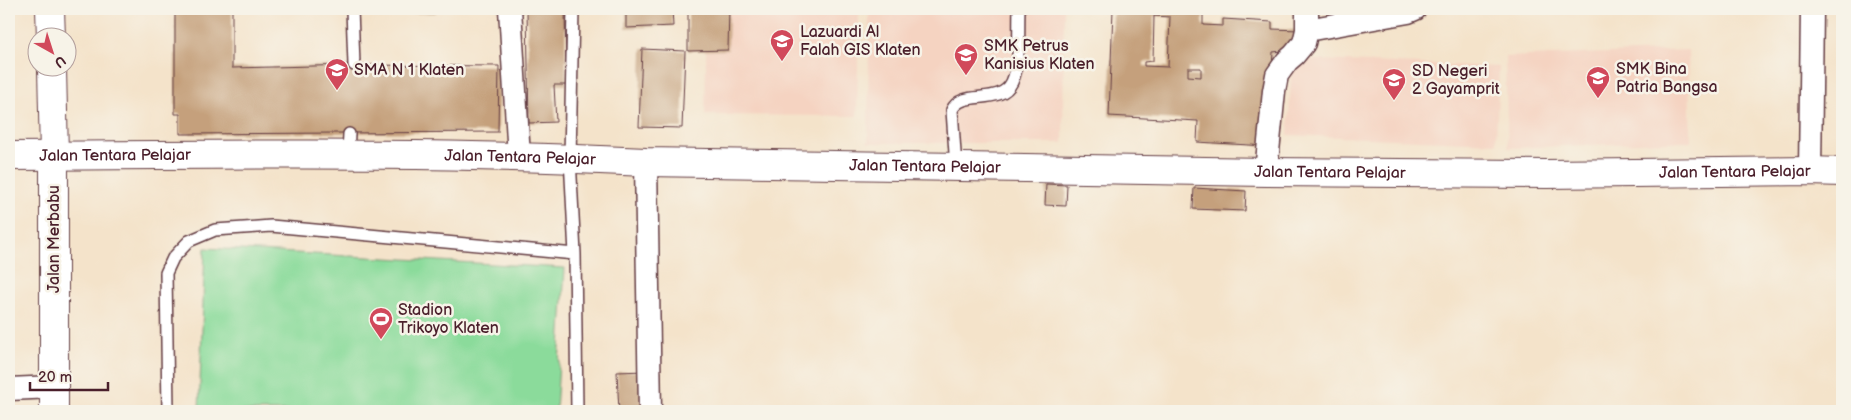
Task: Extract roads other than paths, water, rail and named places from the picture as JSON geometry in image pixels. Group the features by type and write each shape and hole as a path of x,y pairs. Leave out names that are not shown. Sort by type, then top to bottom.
{"main road":[{"path":"50,9 51,28"},
{"name":"Jalan Merbabu","path":"52,78 54,399"},
{"name":"Jalan Tentara Pelajar","path":"9,156 349,144 520,157 646,162 1266,172 1547,174 1842,172"}],"street":[{"path":"510,9 520,157"},
{"path":"1266,172 1277,75 1304,43 1307,19 1408,12 1415,9"},
{"path":"1810,171 1812,9"},
{"path":"646,162 650,411"},
{"path":"9,389 54,399"}],"lane":[{"path":"352,9 354,65"},
{"path":"573,9 570,158 576,254 577,411"},
{"path":"956,167 952,110 960,100 999,94 1011,84 1018,50 1019,9"},
{"path":"168,411 166,272 173,258 189,241 215,230 271,226 576,254"}],"place":[{"name":"Lazuardi Al Falah GIS Klaten","path":"782,62"},
{"name":"SMK Petrus Kanisius Klaten","path":"966,76"},
{"name":"SMA N 1 Klaten","path":"337,91"},
{"name":"SMK Bina Patria Bangsa","path":"1598,99"},
{"name":"SD Negeri 2 Gayamprit","path":"1394,101"},
{"name":"Stadion Trikoyo Klaten","path":"381,340"}]}
